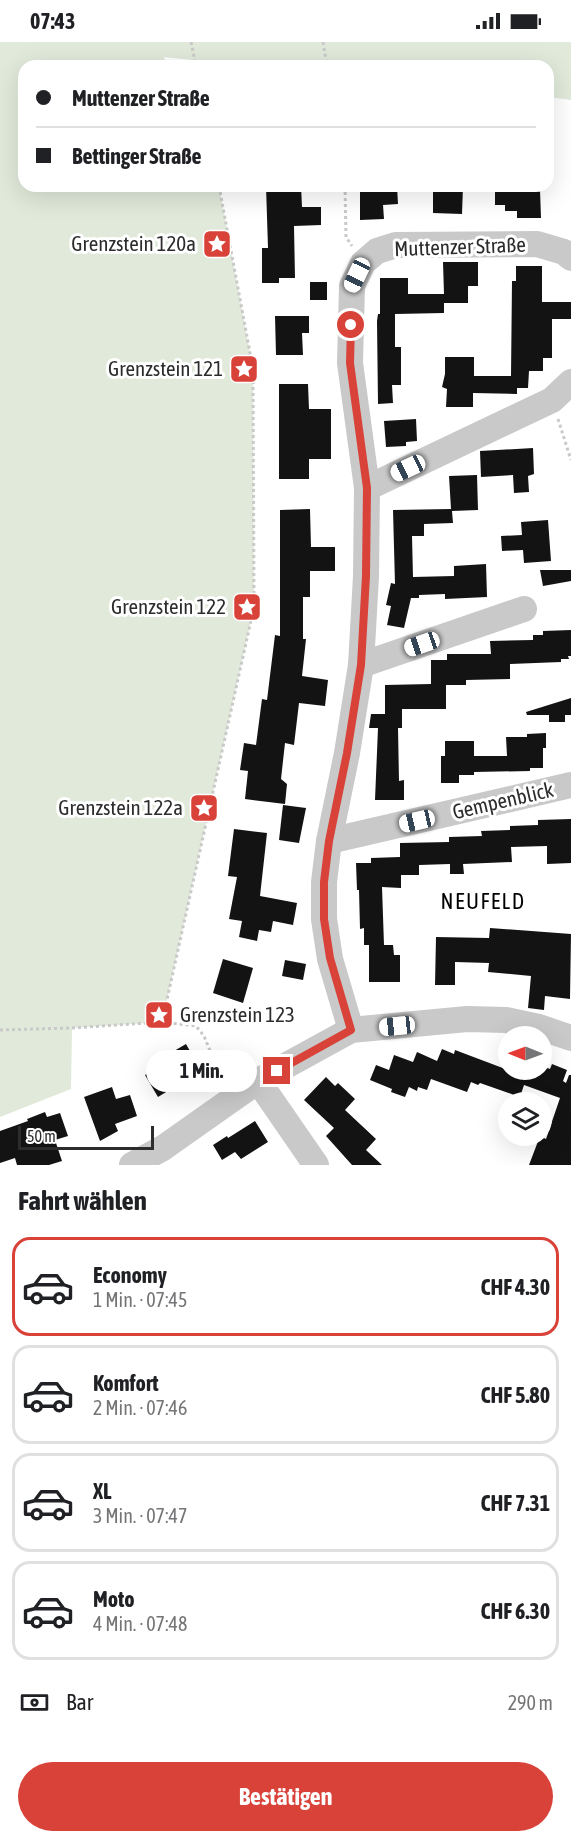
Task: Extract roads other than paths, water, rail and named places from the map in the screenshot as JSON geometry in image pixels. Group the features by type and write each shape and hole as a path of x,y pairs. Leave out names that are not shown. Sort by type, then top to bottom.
{"street":[{"name":"Muttenzer Straße","path":"367,488 350,363 352,286 363,263 377,251 396,244 537,244 564,252 571,258"},
{"path":"351,1030 330,958 324,919 324,882 329,841 347,753 361,665 366,576 367,488 552,400 571,382"},
{"path":"361,665 524,609"},
{"name":"Gempenblick","path":"329,841 571,785"},
{"path":"132,1165 163,1148 258,1081 351,1030 467,1019 506,1020 539,1027 571,1038"},
{"path":"258,1081 316,1165"}],"place":[{"name":"Grenzstein 120a","path":"217,244"},
{"name":"Grenzstein 121","path":"244,369"},
{"name":"Grenzstein 122","path":"247,607"},
{"name":"Grenzstein 122a","path":"204,808"},
{"name":"Grenzstein 123","path":"159,1015"}],"district":[{"name":"NEUFELD","path":"483,901"}]}
